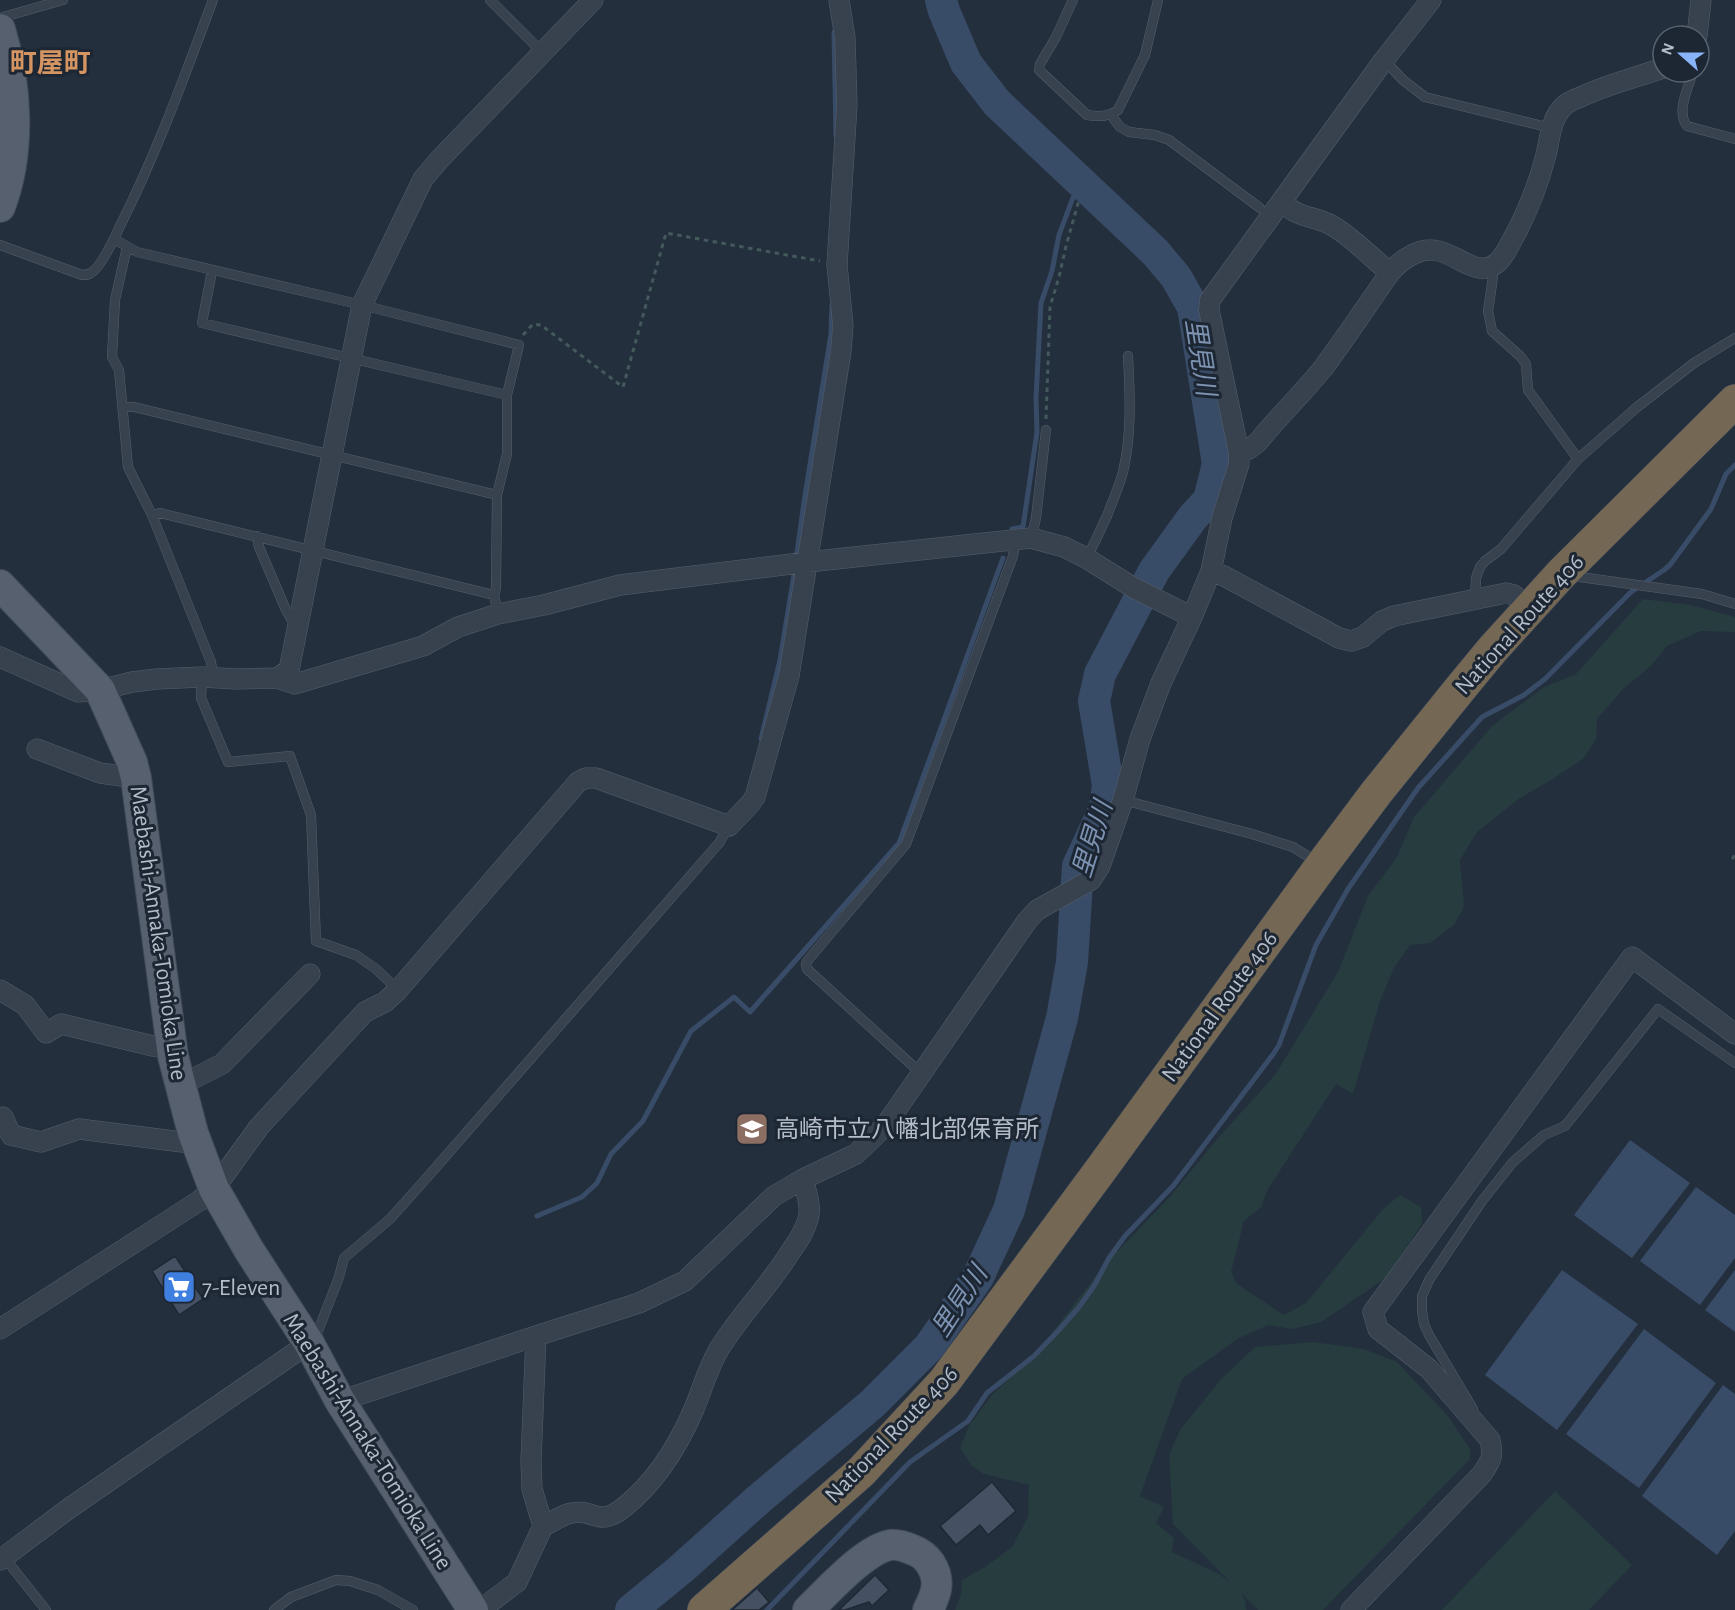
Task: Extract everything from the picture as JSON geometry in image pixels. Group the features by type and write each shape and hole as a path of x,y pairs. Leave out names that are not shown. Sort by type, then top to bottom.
{"highway":[{"name":"National Route 406","path":"705,1610 861,1472 944,1382 1322,865 1445,707 1492,650 1566,568 1735,401"}],"main road":[{"path":"0,29 10,72 14,123 9,174 0,207"},
{"name":"Maebashi-Annaka-Tomioka Line","path":"0,585 100,690 132,762 172,1048 196,1140 214,1189 249,1250 309,1343 340,1401 473,1610"},
{"path":"808,1610 864,1558 891,1545 903,1546 924,1554 937,1573 937,1590 928,1610"}],"street":[{"path":"277,678 289,670 362,305 423,179 593,0"},
{"path":"0,1329 199,1201 214,1189 267,1118 365,1012 385,1002 398,990 578,782 586,778 596,778 729,826 755,797 789,676 843,325 837,264 847,105 845,38 839,0"},
{"path":"340,1401 639,1303 685,1281 774,1196 803,1179 856,1154 885,1126 1027,921 1037,910 1091,880 1100,866 1123,800 1140,739 1157,694 1211,571 1222,518 1239,464 1239,453 1209,310 1210,300 1384,60 1431,0"},
{"path":"1698,24 1701,0"},
{"path":"1239,453 1258,442 1324,366 1389,272 1405,258 1427,249 1447,252 1475,268 1495,265 1500,261 1527,210 1542,168 1551,128 1558,112 1570,102 1599,89 1651,72"},
{"path":"1281,202 1297,213 1330,224 1389,272"},
{"path":"0,657 78,692 157,679 208,677 277,678 294,684 423,646 496,604 544,605 620,585 1023,538 1064,547 1152,598 1192,616"},
{"path":"1211,571 1339,638 1351,641 1363,637 1382,621 1394,616 1506,593 1514,595 1528,609"},
{"path":"37,749 100,773 136,778"},
{"path":"1351,1610 1482,1474 1491,1461 1492,1451 1490,1440 1429,1369 1378,1329 1373,1312 1632,957 1735,1034"},
{"path":"181,1085 222,1064 310,974"},
{"path":"0,990 25,1005 46,1033 62,1024 153,1047 172,1048"},
{"path":"1,1116 11,1135 41,1142 79,1129 182,1142 196,1140"},
{"path":"480,1610 517,1582 543,1526 574,1512 604,1518 612,1516 623,1509 659,1472 679,1438 720,1348 781,1267 801,1235 809,1217 808,1199 803,1179"},
{"path":"536,1336 532,1489 543,1526"},
{"path":"2,1559 71,1507 309,1343"}],"lane":[{"path":"0,18 63,0"},
{"path":"0,245 82,276 91,273 114,239 143,181 213,0"},
{"path":"490,0 542,52"},
{"path":"1073,0 1038,70 1087,115 1094,116 1111,115 1118,110 1145,55 1158,0"},
{"path":"1384,60 1403,80 1425,97 1551,128"},
{"path":"1690,84 1682,111 1683,120 1687,126 1735,139"},
{"path":"1111,115 1120,127 1129,132 1155,135 1169,140 1260,208"},
{"path":"114,239 136,252 362,305 519,345 507,395 507,453 497,495 496,604 313,550 160,513 152,515"},
{"path":"127,247 115,300 112,357 118,370 128,467 152,515 211,662 201,698 228,762 290,756 311,815 316,941 356,955 398,990"},
{"path":"1490,266 1493,277 1488,311 1492,331 1526,364 1528,390 1578,459"},
{"path":"212,271 202,323 507,395"},
{"path":"1475,599 1476,579 1480,567 1501,549 1578,459 1636,408 1694,363 1735,338"},
{"path":"1086,558 1094,546 1122,474 1130,399 1128,356"},
{"path":"123,406 497,495"},
{"path":"922,1072 807,969 806,964 906,844 1013,556 1036,518 1046,430"},
{"path":"257,536 263,558 297,629"},
{"path":"1566,568 1580,577 1702,594 1735,604"},
{"path":"1123,800 1293,847 1322,865"},
{"path":"309,1343 318,1331 344,1258 390,1220 719,843 729,826"},
{"path":"1490,1440 1424,1324 1422,1296 1429,1280 1482,1201 1513,1162 1544,1135 1565,1126 1658,1009 1735,1063"},
{"path":"2,1559 46,1610"},
{"path":"274,1610 291,1597 336,1580 350,1581 378,1590 412,1610"}],"path":[{"path":"1046,430 1050,307 1079,200"},
{"path":"519,345 523,333 533,324 542,325 623,387 666,233 837,264"},
{"path":"1732,859 1735,855"}],"green space":[{"path":"1643,599 1691,605 1735,617 1735,632 1701,631 1667,646 1651,666 1624,688 1597,719 1596,739 1584,758 1520,798 1477,832 1460,860 1464,907 1454,925 1430,943 1410,945 1394,968 1380,1001 1353,1094 1336,1084 1268,1189 1261,1207 1244,1221 1231,1272 1237,1284 1284,1315 1306,1303 1383,1209 1400,1195 1421,1207 1422,1224 1386,1278 1321,1322 1292,1329 1268,1325 1237,1339 1182,1379 1140,1496 1164,1507 1156,1523 1174,1538 1172,1552 1219,1574 1230,1582 1173,1524 1169,1455 1180,1430 1221,1379 1255,1347 1313,1342 1364,1349 1397,1362 1448,1416 1470,1449 1470,1459 1323,1610 1258,1610 1241,1593 1245,1600 1246,1610 955,1610 961,1594 962,1580 985,1567 1012,1547 1028,1517 1029,1485 984,1474 972,1466 960,1448 969,1426 992,1395 1042,1346 1105,1264 1168,1199 1219,1137 1275,1075 1338,972 1368,896 1397,857 1414,817 1492,726 1544,687 1576,674"},
{"path":"1555,1491 1632,1565 1589,1610 1442,1610"}],"water":[{"path":"1630,1140 1690,1183 1632,1258 1574,1215"},
{"path":"1696,1187 1735,1215 1735,1258 1700,1305 1640,1261"},
{"path":"1562,1270 1638,1324 1557,1430 1485,1375"},
{"path":"1735,1270 1735,1332 1705,1310"},
{"path":"1644,1329 1716,1383 1639,1488 1566,1434"},
{"path":"1723,1385 1735,1394 1735,1531 1717,1555 1642,1496"}],"building":[{"path":"175,1256 203,1299 179,1315 152,1271"},
{"path":"992,1482 1016,1511 988,1535 980,1525 956,1545 940,1526"},
{"path":"875,1575 889,1590 872,1606 869,1602 839,1610"},
{"path":"757,1588 769,1602 759,1610 732,1610"}],"waterway":[{"name":"里見川","path":"631,1610 872,1404 929,1347 978,1277 1009,1210 1062,1018 1072,962 1078,866 1105,808 1108,785 1094,701 1100,674 1154,571 1193,517 1209,500 1218,464 1193,307 1176,277 1155,252 997,103 966,63 941,0"},
{"path":"834,32 836,136"},
{"path":"1012,529 1023,527 1037,432 1036,398 1041,303 1052,271 1059,235 1081,183"},
{"path":"796,560 831,334 832,305"},
{"path":"767,1610 910,1462 968,1421 987,1393 1034,1356 1079,1307 1125,1236 1173,1186 1274,1053 1316,945 1348,889 1418,788 1482,717 1524,695 1545,679 1631,592 1670,565 1711,509 1726,474 1735,465"},
{"path":"537,1216 582,1197 597,1183 611,1154 643,1121 691,1031 734,997 750,1012 899,843 1003,558"},
{"path":"761,739 780,660 795,569"}],"place":[{"name":"高崎市立八幡北部保育所","path":"752,1129"},
{"name":"7-Eleven","path":"179,1287"}],"district":[{"name":"町屋町","path":"50,63"}]}
